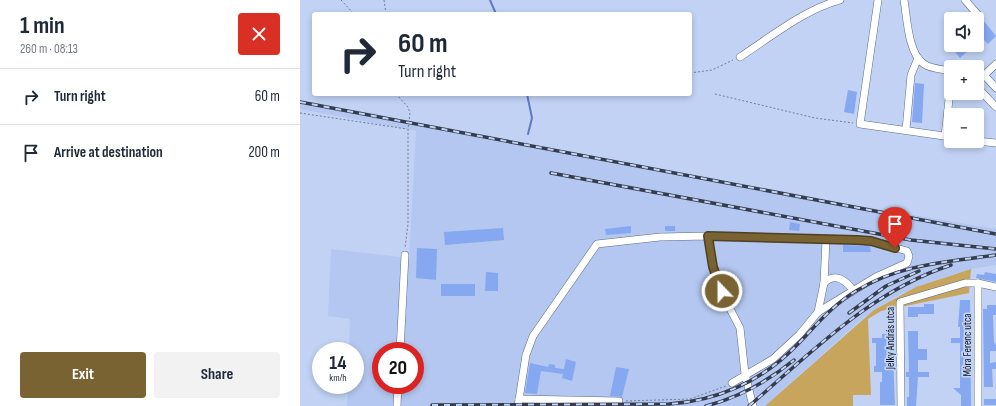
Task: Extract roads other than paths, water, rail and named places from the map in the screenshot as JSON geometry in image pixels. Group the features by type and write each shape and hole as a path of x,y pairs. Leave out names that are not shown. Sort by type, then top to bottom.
{"street":[{"path":"740,57 806,14 829,3 840,0"},
{"path":"878,0 860,124 944,135"},
{"path":"904,0 911,46 918,58 926,66 944,70"},
{"path":"965,0 976,12"},
{"path":"906,130 911,76 918,58"},
{"path":"996,66 984,75 996,88"},
{"path":"984,94 996,107"},
{"path":"984,141 996,143"},
{"path":"708,236 713,267 740,328 745,374 753,406"},
{"path":"619,401 518,402 526,355 533,336 597,244 660,237 708,236 871,241 907,251 909,256 906,263 876,277 818,312 773,359 732,383"},
{"path":"818,312 824,283 826,240"},
{"path":"400,342 405,255"},
{"path":"824,283 828,279 837,277 843,279 853,290"},
{"path":"978,283 996,287"},
{"name":"Jelky András utca","path":"901,406 900,302 965,284 978,283"},
{"name":"Móra Ferenc utca","path":"978,283 978,406"},
{"path":"397,406 398,394"}],"waterway":[{"path":"490,0 495,12"},
{"path":"527,96 532,118 528,134"}],"railway":[{"path":"300,102 996,234"},
{"path":"551,173 911,240 996,249"},
{"path":"432,405 669,404 704,399 736,388 767,371 794,348 839,303 872,282 889,275 942,262 996,255"},
{"path":"749,406 844,325 869,307 895,290 922,276 951,265"},
{"path":"849,313 886,286 919,271"},
{"path":"706,406 753,388 794,360"}]}
